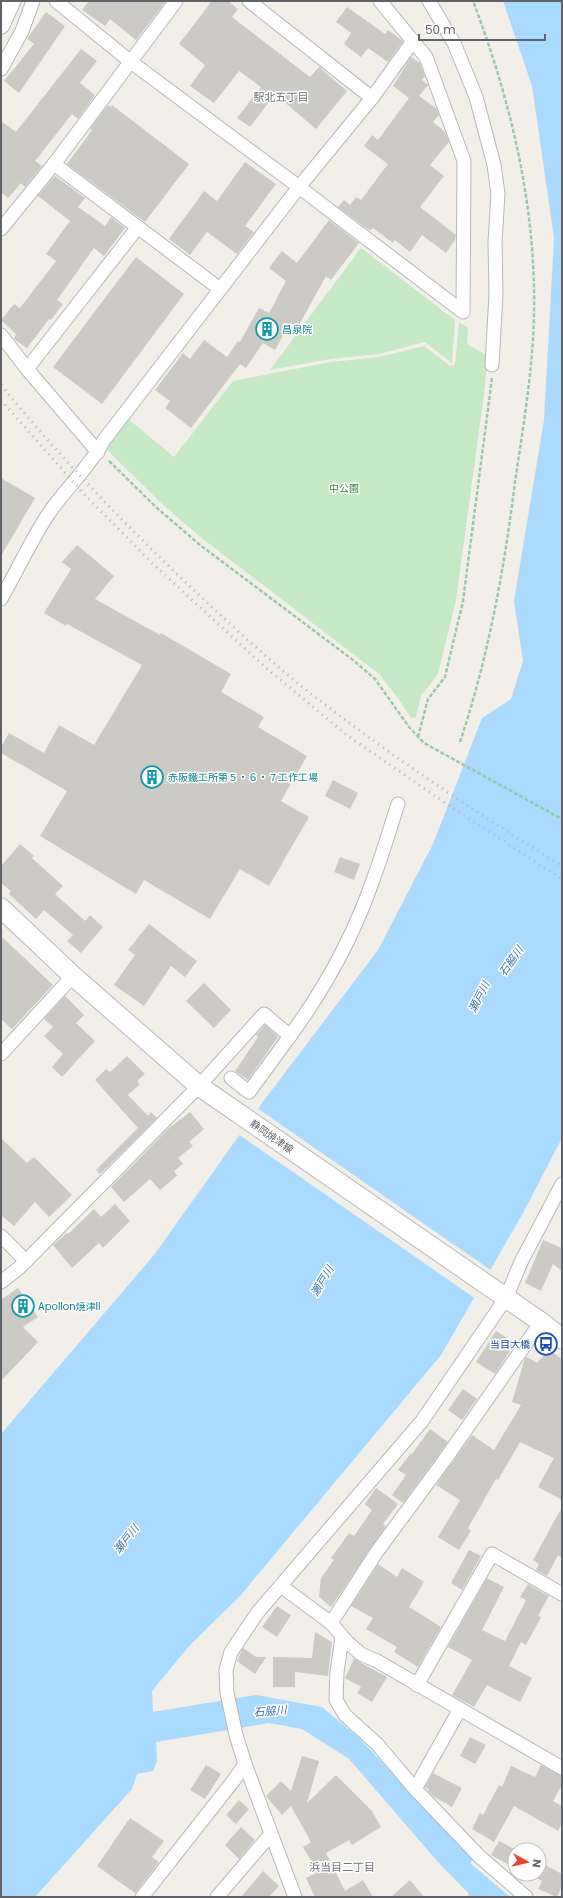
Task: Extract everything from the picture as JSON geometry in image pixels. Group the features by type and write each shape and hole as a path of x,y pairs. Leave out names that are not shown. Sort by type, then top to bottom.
{"main road":[{"name":"静岡焼津線","path":"1,908 74,976 205,1091 555,1331"}],"street":[{"path":"1,25 12,1"},
{"path":"1,69 22,31 33,1"},
{"path":"56,1 131,62 299,187 463,312 464,162 432,69 426,57 380,1"},
{"path":"1,229 54,164 176,1"},
{"path":"249,1 372,98"},
{"path":"429,1 454,43 476,97 494,165 498,194 495,242 496,294 492,366"},
{"path":"1,599 48,515 98,452 104,440 220,288 299,187 372,98 413,40"},
{"path":"54,164 220,288"},
{"path":"27,369 138,227"},
{"path":"1,335 27,369 98,452"},
{"path":"231,1078 249,1092 314,1003 348,939 374,878 398,804"},
{"path":"1,1054 74,976"},
{"path":"1,1282 26,1261 205,1091 264,1014 290,1036"},
{"path":"295,1897 245,1764 236,1735 227,1693 226,1670 231,1652 258,1612 422,1421 521,1262 562,1184"},
{"path":"1,1236 26,1261"},
{"path":"331,1623 376,1553 446,1458 555,1331"},
{"path":"417,1685 492,1554 562,1594"},
{"path":"281,1586 331,1623 342,1637 361,1654 377,1661 562,1768"},
{"path":"342,1637 336,1672 336,1700 344,1715 377,1744 415,1789 479,1856 526,1897"},
{"path":"415,1789 460,1709"},
{"path":"142,1897 245,1764"},
{"path":"217,1897 271,1834"}],"path":[{"path":"460,742 481,670 499,592 509,532 533,338 531,232 524,175 501,80 473,1"},
{"path":"418,737 428,699 445,678 463,601 490,395 492,366"},
{"path":"98,452 200,545 353,660 369,674 424,743 562,819"}],"green space":[{"path":"361,248 455,320 452,363 425,342 379,354 330,359 270,370"},
{"name":"中公園","path":"459,322 468,328 467,344 488,356 484,394 456,600 438,674 421,696 416,717 411,718 398,698 379,674 203,539 161,503 105,448 127,418 174,457 233,381 331,362 379,357 424,346 450,366 455,365"}],"water":[{"path":"503,1 562,1 562,1138 523,1213 441,1355 240,1596 190,1645 152,1691 153,1712 256,1695 322,1707 359,1738 474,1859 470,1863 510,1897 469,1897 468,1893 438,1862 349,1759 302,1729 269,1723 156,1742 157,1761 153,1771 137,1774 132,1789 35,1897 1,1897 1,1434 154,1255 265,1099 378,950 433,844 482,718 511,699 523,661 514,601 544,420 554,238 532,86"}],"pier":[{"path":"257,1108 492,1271 476,1299 238,1134"}],"building":[{"path":"89,1 166,1 136,40 110,19 105,26 82,10"},
{"path":"212,1 228,1 238,9 232,17 310,77 319,67 347,91 316,129 275,94 250,127 237,118 261,87 239,71 214,103 190,86 205,65 179,44"},
{"path":"347,7 385,34 388,30 403,41 388,62 368,48 361,57 344,44 351,33 336,22"},
{"path":"46,12 65,26 19,93 4,81 34,44 27,39"},
{"path":"81,49 97,61 80,83 95,95 78,119 72,114 35,161 42,166 25,187 21,183 8,198 1,192 1,121 16,132"},
{"path":"411,57 420,63 425,76 422,80 428,85 419,96 437,109 439,115 433,122 445,132 449,142 430,165 444,176 420,207 456,235 455,240 446,253 422,235 410,252 395,240 393,243 373,228 369,230 338,207 344,200 350,205 356,197 361,200 388,164 364,146 372,135 378,140 409,98 393,86"},
{"path":"108,105 110,107 112,105 189,164 145,222 67,164"},
{"path":"245,162 276,184 245,226 254,232 237,254 207,232 190,255 169,239 204,191 217,201"},
{"path":"55,176 85,198 78,207 105,226 111,217 125,228 104,256 94,248 57,300 63,304 51,320 49,319 27,348 14,339 16,334 1,320 14,304 20,308 56,261 46,254 70,221 38,196"},
{"path":"329,220 359,243 331,280 326,276 298,327 290,323 275,350 263,343 246,368 240,364 191,428 165,408 170,401 155,390 183,353 190,359 204,340 227,357 238,341 240,342 259,308 269,313 286,281 269,268 282,251 297,263"},
{"path":"136,257 184,294 102,404 53,367"},
{"path":"1,478 35,498 1,556"},
{"path":"77,545 114,576 95,599 160,635 161,633 231,674 221,692 264,717 258,727 307,756 281,801 309,817 269,886 240,869 210,919 144,880 136,894 40,836 67,791 1,753 1,747 9,733 44,753 59,725 94,745 142,665 44,613 71,569 62,562"},
{"path":"333,780 358,793 350,809 325,796"},
{"path":"20,844 34,856 32,858 63,886 55,894 85,921 90,915 103,927 81,953 67,941 73,935 44,910 36,919 9,894 11,891 1,883 1,866"},
{"path":"340,857 360,864 354,880 334,872"},
{"path":"149,924 197,961 185,977 171,966 144,1006 114,985 135,955 128,950"},
{"path":"1,936 53,985 12,1029 1,1019"},
{"path":"204,983 231,1010 214,1028 186,1001"},
{"path":"65,996 84,1015 76,1023 95,1041 62,1077 52,1067 63,1054 44,1036 53,1027 44,1019"},
{"path":"265,1025 278,1037 248,1080 235,1071 258,1037 256,1035"},
{"path":"127,1056 145,1074 137,1081 140,1084 128,1095 148,1116 151,1112 157,1118 100,1174 96,1170 138,1128 95,1080 106,1069 110,1072"},
{"path":"190,1112 204,1129 189,1142 193,1146 178,1158 183,1164 174,1171 177,1176 160,1190 150,1179 124,1202 111,1187 168,1129"},
{"path":"1,1138 27,1163 34,1157 72,1195 49,1217 35,1202 14,1226 1,1215"},
{"path":"115,1204 130,1221 103,1248 99,1243 72,1268 53,1245 67,1233 68,1234 94,1209 101,1217"},
{"path":"543,1240 562,1248 562,1271 553,1264 541,1291 525,1283"},
{"path":"18,1288 38,1317 23,1327 38,1342 1,1381 1,1300"},
{"path":"496,1331 515,1343 495,1374 476,1362"},
{"path":"549,1350 562,1359 562,1500 538,1487 554,1458 520,1442 498,1480 496,1479 468,1528 471,1531 459,1550 438,1537 460,1500 436,1485 472,1435 494,1450 521,1405 512,1402 525,1358 527,1357 537,1363"},
{"path":"463,1389 477,1399 462,1420 448,1410"},
{"path":"430,1429 448,1442 403,1503 392,1495 406,1475 398,1470"},
{"path":"376,1488 398,1504 383,1524 386,1526 331,1607 319,1597 321,1578 334,1560 331,1558 349,1533 354,1536 372,1510 365,1504"},
{"path":"562,1507 562,1558 558,1555 547,1576 536,1570 539,1564 533,1560"},
{"path":"469,1550 481,1556 462,1590 451,1583"},
{"path":"378,1564 397,1577 402,1568 424,1582 409,1607 441,1627 418,1667 394,1652 397,1647 366,1629 373,1618 351,1606"},
{"path":"487,1578 504,1587 482,1630 505,1641 526,1600 520,1597 528,1584 549,1596 538,1616 541,1617 526,1645 521,1642 509,1666 532,1678 520,1702 487,1685 474,1707 452,1695 472,1660 448,1647"},
{"path":"277,1606 291,1615 277,1637 262,1627"},
{"path":"315,1632 332,1642 328,1676 295,1672 295,1687 273,1687 273,1657 312,1658"},
{"path":"243,1648 256,1657 266,1657 255,1674 237,1661"},
{"path":"354,1659 387,1677 372,1702 357,1693 361,1687 345,1678"},
{"path":"470,1737 486,1745 475,1764 460,1756"},
{"path":"302,1756 319,1761 307,1803 336,1775 372,1811 381,1827 352,1845 349,1840 326,1853 345,1891 363,1880 373,1897 315,1897 306,1878 318,1872 303,1847 311,1842 291,1806 282,1815 266,1796 281,1781 291,1791"},
{"path":"206,1765 221,1774 205,1799 190,1790"},
{"path":"541,1765 562,1776 562,1785 553,1801 562,1806 562,1823 558,1831 514,1806 494,1842 472,1829 480,1813 483,1815 499,1785 502,1787 511,1766 535,1777"},
{"path":"433,1773 462,1788 452,1807 433,1796 428,1791 429,1789 425,1787"},
{"path":"239,1800 249,1809 236,1824 226,1815"},
{"path":"130,1818 164,1841 152,1857 159,1862 135,1893 97,1866"},
{"path":"241,1827 255,1840 239,1859 225,1845"},
{"path":"499,1841 507,1845 507,1864 491,1855"},
{"path":"547,1866 562,1874 562,1886 557,1897 538,1889 542,1882 547,1882"},
{"path":"263,1871 279,1886 269,1897 241,1897"},
{"path":"410,1880 424,1897 391,1897"}],"railway":[{"path":"1,385 72,467 121,519 253,645 310,693 371,739 465,804 562,866"},
{"path":"1,400 82,492 153,564 265,667 348,736 451,807 562,879"}],"place":[{"name":"昌泉院","path":"267,329"},
{"name":"赤阪鐵工所第５・６・７工作工場","path":"152,777"},
{"name":"Apollon焼津II","path":"23,1306"},
{"name":"当目大橋","path":"546,1344"}],"district":[{"name":"駅北五丁目","path":"281,97"},
{"name":"浜当目二丁目","path":"342,1867"}],"water label":[{"name":"石脇川","path":"511,961"},
{"name":"瀬戸川","path":"479,997"},
{"name":"瀬戸川","path":"322,1281"},
{"name":"瀬戸川","path":"126,1539"},
{"name":"石脇川","path":"270,1711"}]}
